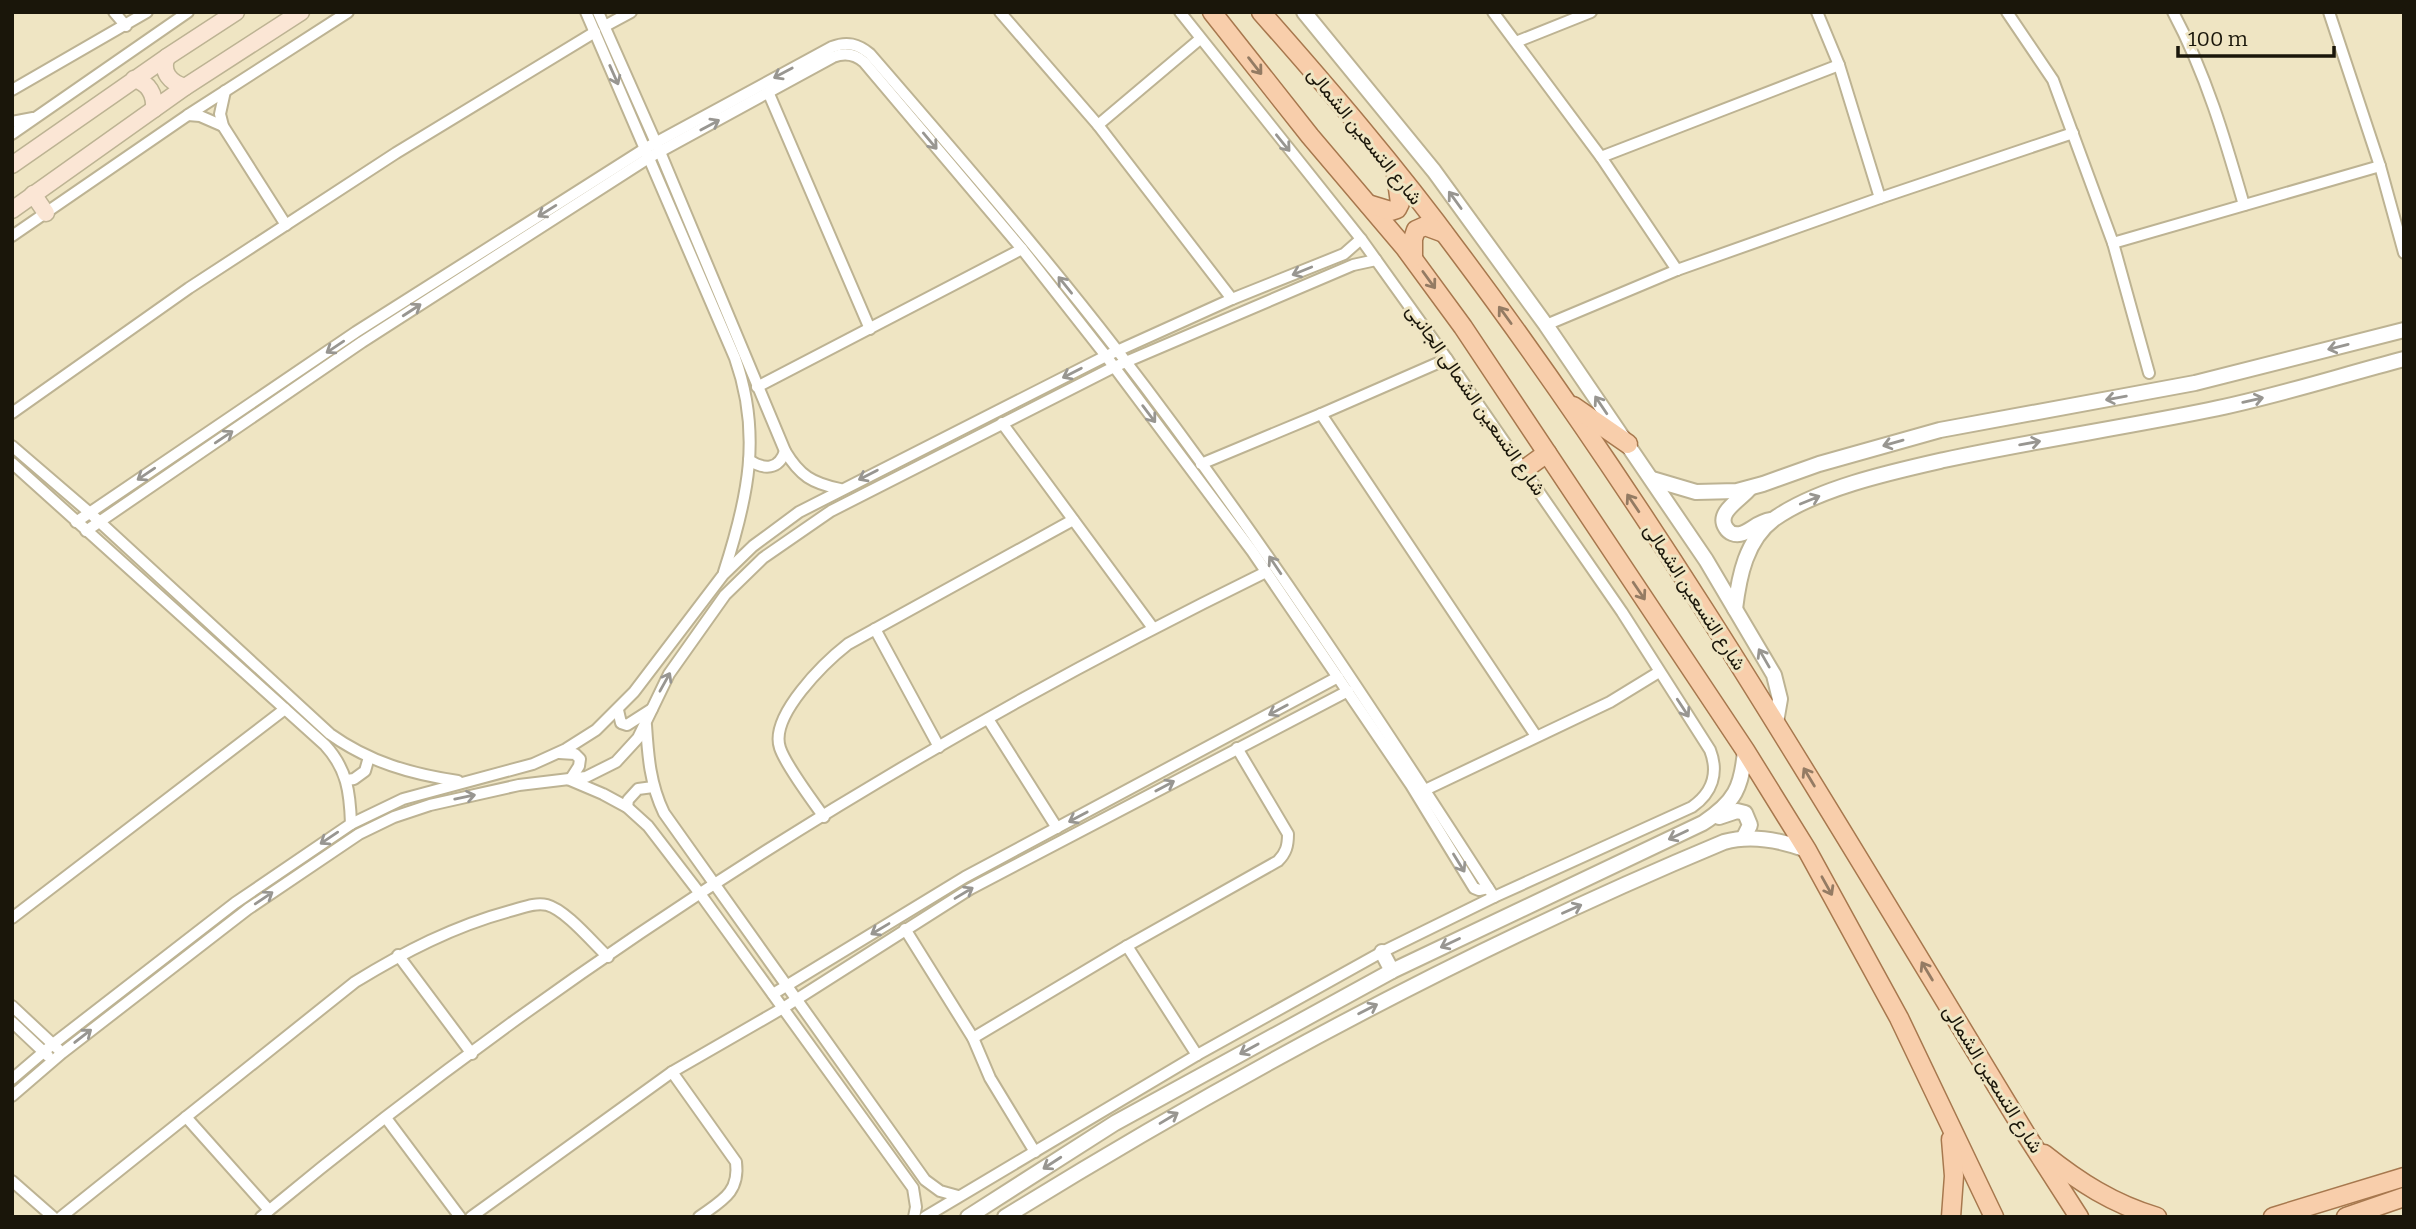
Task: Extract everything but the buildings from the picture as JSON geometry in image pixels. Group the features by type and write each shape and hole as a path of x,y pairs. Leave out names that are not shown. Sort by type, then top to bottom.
{"main road":[{"path":"12,165 134,79 236,12"},
{"path":"12,209 186,87 301,12"},
{"name":"شارع التسعين الشمالى","path":"1212,12 1310,136 1413,258 1463,327 1745,750 1807,850 1899,1017 1994,1217"},
{"name":"شارع التسعين الشمالى","path":"1261,12 1444,233 1564,400 1720,632 2079,1217"},
{"path":"167,57 164,63 165,73 174,83 186,87"},
{"path":"134,79 150,89 154,96 154,109"},
{"path":"1368,204 1391,211 1399,207 1395,171"},
{"path":"33,194 46,213"},
{"path":"1413,258 1416,230 1425,226 1444,233"},
{"path":"1564,400 1628,444"},
{"path":"1525,469 1547,453"},
{"path":"1950,1122 1954,1176 1951,1217"},
{"path":"2034,1146 2097,1193 2157,1217"},
{"path":"2273,1217 2404,1177"},
{"path":"2346,1217 2404,1197"}],"street":[{"path":"114,12 126,26"},
{"path":"12,90 147,12"},
{"path":"12,134 188,12"},
{"path":"12,236 188,115 348,12"},
{"path":"586,12 600,29 745,353 785,451 793,465 806,477 818,484 840,489"},
{"path":"598,12 600,29"},
{"path":"12,413 189,288 396,153 631,12"},
{"path":"1000,12 1098,125 1232,299"},
{"name":"شارع التسعين الشمالى الجانبى","path":"1180,12 1361,239 1447,359 1622,612 1714,760 1713,782 1701,800 1692,807 1491,893"},
{"path":"1304,12 1434,171 1546,325 1706,560 1774,675 1780,699 1776,722"},
{"path":"1493,12 1601,156 1677,270"},
{"path":"1516,42 1591,12"},
{"path":"1817,12 1839,65 1880,198"},
{"path":"2007,12 2053,79 2113,243 2149,373"},
{"path":"2173,12 2193,50 2218,117 2245,205"},
{"path":"2329,12 2380,166 2404,253"},
{"path":"1098,125 1200,39"},
{"path":"76,522 359,337 653,150 832,47 847,43 870,54 1000,204 1117,351 1266,552 1338,677 1411,785 1474,888 1491,893"},
{"path":"653,150 769,94 833,57 848,54 864,62 1022,249 1106,356 1306,622 1424,790 1491,893"},
{"path":"1601,156 1839,65"},
{"path":"225,91 220,102 223,126 286,225"},
{"path":"769,94 870,329"},
{"path":"188,115 212,120 223,126"},
{"path":"12,122 36,118"},
{"path":"1546,325 1677,270 2073,133"},
{"path":"653,150 744,381 750,413 749,460 739,519 723,575"},
{"path":"2113,243 2380,166"},
{"path":"12,1079 235,903 351,824 403,799 533,764 559,753 596,730 634,692 723,575 752,546 799,512 1106,356 1232,299 1345,254 1361,239"},
{"path":"757,387 1022,249"},
{"path":"12,1096 248,909 368,830 411,810 534,782 586,777 616,762 628,751 646,723 669,674 725,595 763,558 831,511 1114,367 1353,265 1376,260"},
{"path":"1652,480 1696,492 1723,493 1750,488 1819,464 1940,430 2195,383 2404,330"},
{"path":"86,531 359,337"},
{"path":"1200,464 1447,359"},
{"path":"1735,609 1738,584 1747,555 1763,529 1773,520 1805,502 1906,468 2003,447 2211,410 2404,359"},
{"path":"1321,414 1536,736"},
{"path":"1002,423 1153,628"},
{"path":"12,446 90,513 330,734 369,757 411,772 465,782"},
{"path":"749,460 759,467 768,468 776,465 783,458 785,451"},
{"path":"12,463 334,755 347,779 351,824"},
{"path":"1750,488 1740,501 1726,511 1723,522 1726,529 1733,534 1742,534 1756,524 1773,520"},
{"path":"824,817 779,748 778,736 791,706 817,672 848,644 1073,520"},
{"path":"186,1117 265,1213 472,1054 608,957 716,885 988,719 1153,628 1266,572"},
{"path":"874,629 939,747"},
{"path":"1424,790 1610,702 1659,672"},
{"path":"773,994 965,877 1338,677"},
{"path":"471,1217 672,1072 783,1009 970,889 1348,691"},
{"path":"618,710 621,723 627,725 653,708"},
{"path":"12,918 285,709"},
{"path":"988,719 1057,828"},
{"path":"646,723 653,788 664,813 925,1180 940,1191 958,1196"},
{"path":"973,1038 1127,946 1278,861 1285,854 1288,834 1284,825 1237,748"},
{"path":"1703,822 1731,801 1741,778 1745,750"},
{"path":"559,753 575,754 580,759 579,766 570,780"},
{"path":"347,779 354,779 365,771 369,757"},
{"path":"570,780 627,807 648,826 913,1188 916,1207 914,1217"},
{"path":"627,807 628,800 638,789 653,788"},
{"path":"968,1217 1115,1123 1392,971 1703,822 1741,811 1750,821 1749,830 1744,837"},
{"path":"1005,1217 1210,1094 1515,934 1713,846 1744,837 1786,842 1807,850"},
{"path":"925,1217 1197,1055 1491,893"},
{"path":"61,1217 326,1004 398,955 483,918 538,904 561,913 608,957"},
{"path":"905,929 973,1038 990,1078 1035,1152"},
{"path":"1127,946 1197,1055"},
{"path":"1382,953 1392,971"},
{"path":"398,955 472,1054"},
{"path":"12,1006 48,1048"},
{"path":"12,1022 58,1057"},
{"path":"672,1072 736,1162 738,1175 734,1188 699,1217"},
{"path":"386,1118 460,1217"},
{"path":"1115,1123 1114,1133 1121,1142 1126,1143"},
{"path":"1085,1142 1093,1147 1097,1161"},
{"path":"12,1181 53,1217"}]}
